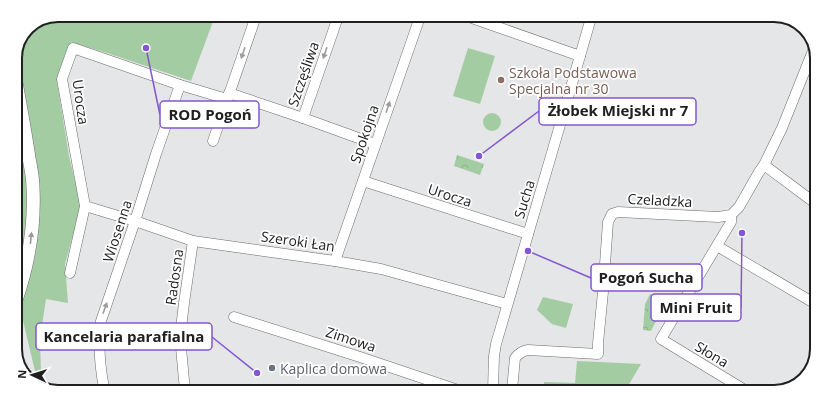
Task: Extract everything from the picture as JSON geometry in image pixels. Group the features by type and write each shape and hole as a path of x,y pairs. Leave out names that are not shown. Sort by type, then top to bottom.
{"main road":[{"path":"22,116 33,187 33,201 31,236 22,281"}],"street":[{"path":"213,141 254,22"},
{"name":"Szczęśliwa","path":"303,118 336,22"},
{"name":"Spokojna","path":"336,261 418,22"},
{"path":"483,22 580,56"},
{"name":"Sucha","path":"493,385 496,344 590,22"},
{"name":"Urocza","path":"70,273 85,206 62,79 73,48 180,85 228,96 303,118 376,144"},
{"path":"810,58 782,128 764,165 739,207 730,215 731,222 717,246 810,301"},
{"name":"Wiosenna","path":"104,385 100,359 99,332 101,321 180,85"},
{"path":"764,165 810,199"},
{"name":"Urocza","path":"363,181 528,234"},
{"name":"Szeroki Łan","path":"85,206 193,241 336,261 381,269 507,304"},
{"name":"Czeladzka","path":"512,385 515,358 522,351 528,350 598,354 608,222 612,214 618,212 718,217 730,215"},
{"name":"Radosna","path":"185,385 180,337 193,241"},
{"name":"Słona","path":"717,246 661,339 737,385"},
{"name":"Zimowa","path":"234,317 443,385"}],"green space":[{"path":"58,22 213,22 191,81 71,42 57,82 69,156 81,206 65,264 68,303 46,299 40,339 41,373 44,382 37,378 22,316 22,301 35,256 38,196 32,142 22,94 22,56 26,42 38,28"},
{"path":"468,48 495,56 480,104 453,96"},
{"path":"492,113 498,116 501,122 498,128 492,131 486,128 483,122 486,116"},
{"path":"22,139 23,143 30,211 22,254"},
{"path":"457,155 484,164 480,175 454,166"},
{"path":"650,294 676,296 664,314 659,315 651,331 643,330 645,304"},
{"path":"543,297 573,304 566,328 552,324 537,310"},
{"path":"577,361 641,364 629,385 544,385 544,382 575,383"}],"place":[{"name":"ROD Pogoń","path":"146,48"},
{"name":"Szkoła Podstawowa Specjalna nr 30","path":"501,80"},
{"name":"Żłobek Miejski nr 7","path":"479,156"},
{"name":"Mini Fruit","path":"742,233"},
{"name":"Pogoń Sucha","path":"528,251"},
{"name":"Kaplica domowa","path":"272,368"},
{"name":"Kancelaria parafialna","path":"257,373"}]}
